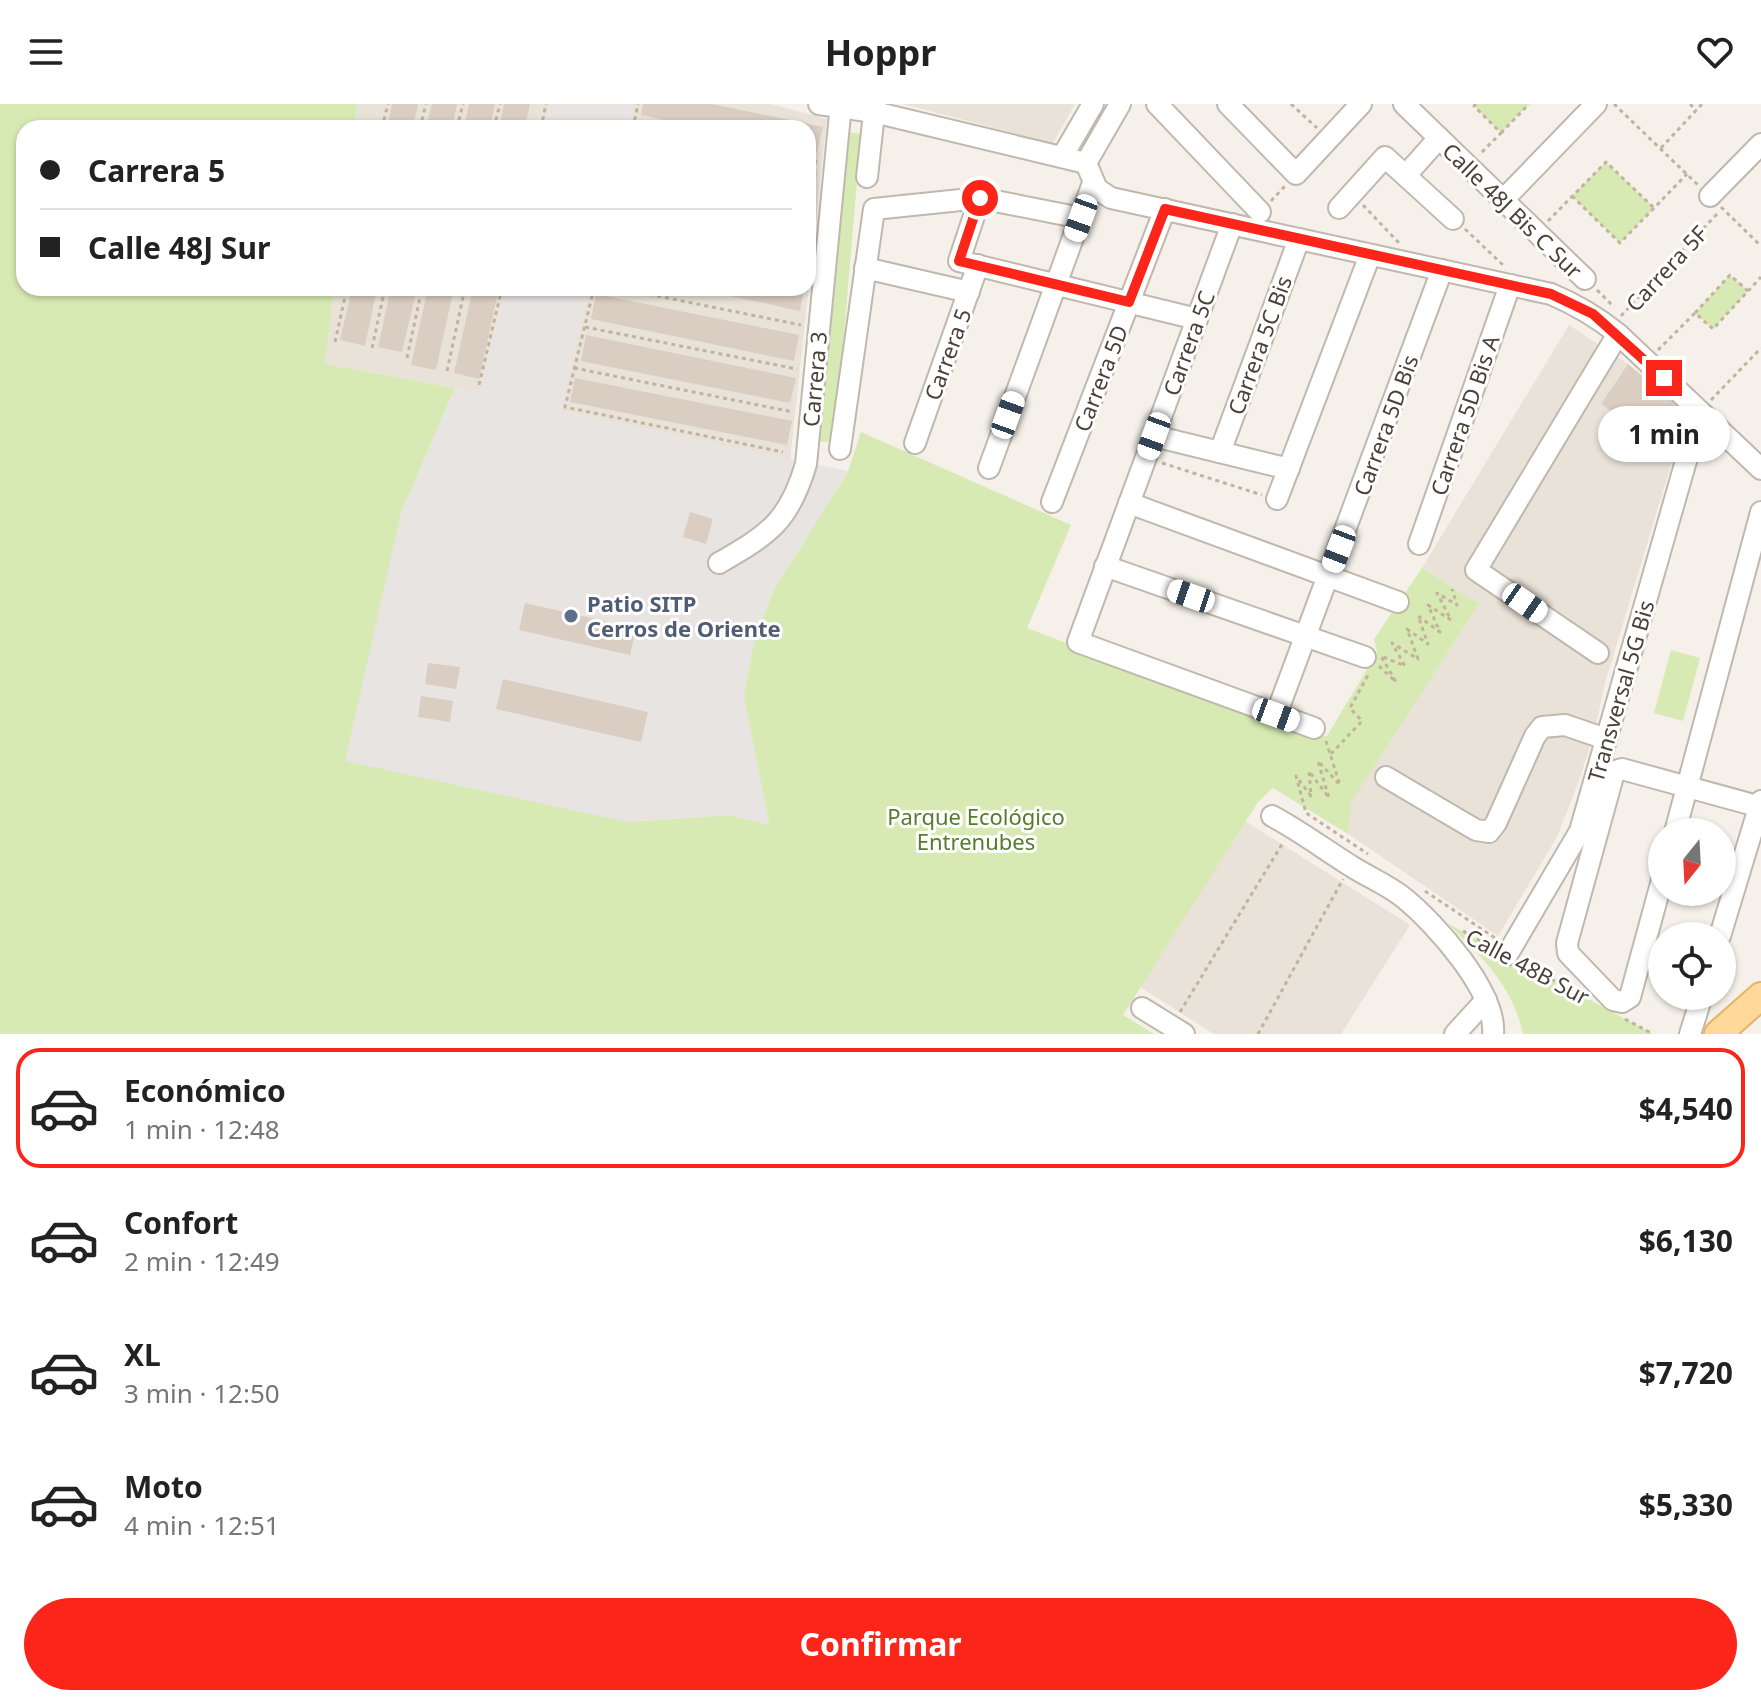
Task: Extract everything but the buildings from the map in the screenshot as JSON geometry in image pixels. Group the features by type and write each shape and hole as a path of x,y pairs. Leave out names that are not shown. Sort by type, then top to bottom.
{"main road":[{"path":"1718,1034 1761,996"}],"street":[{"path":"819,104 874,108 1086,163"},
{"path":"1062,157 1093,104"},
{"path":"1120,104 1086,163 1093,183 1103,194 1551,294 1617,326 1647,362 1761,469"},
{"path":"1157,104 1260,212"},
{"path":"1228,104 1296,174 1361,104"},
{"name":"Calle 48J Bis C Sur","path":"1404,104 1585,279"},
{"path":"1503,200 1596,104"},
{"name":"Carrera 3","path":"719,563 758,540 783,517 799,488 807,459 841,106"},
{"path":"867,177 874,108"},
{"path":"1406,175 1439,138"},
{"name":"Carrera 5F","path":"1716,202 1761,144"},
{"path":"1346,201 1385,157 1453,219"},
{"path":"989,468 1093,183"},
{"path":"980,198 1081,218"},
{"name":"Carrera 3","path":"840,449 874,209 980,198"},
{"name":"Carrera 5","path":"915,443 969,292 969,263 980,198"},
{"name":"Carrera 5D","path":"1052,502 1165,209"},
{"name":"Carrera 5C","path":"1232,224 1078,642 1276,715"},
{"name":"Carrera 5C Bis","path":"1220,452 1299,239"},
{"path":"1277,499 1370,255"},
{"path":"969,263 1197,319"},
{"path":"865,268 969,292"},
{"name":"Carrera 5D Bis","path":"1276,715 1442,270"},
{"name":"Carrera 5D Bis A","path":"1419,544 1520,287"},
{"path":"1598,653 1476,570 1617,326"},
{"path":"816,354 856,337"},
{"name":"Transversal 5G Bis","path":"1510,952 1580,831 1700,412"},
{"path":"1154,436 1289,469"},
{"path":"1129,503 1398,602"},
{"path":"1679,818 1761,512"},
{"path":"1105,566 1306,636 1370,664"},
{"path":"1276,715 1314,728"},
{"path":"1386,777 1476,830 1489,832 1542,727 1565,725 1606,739"},
{"name":"Transversal 5G Bis","path":"1655,906 1630,997 1622,1002 1613,1000 1568,953 1567,943 1613,776 1622,769 1688,786"},
{"path":"1688,786 1761,805 1724,922"},
{"name":"Calle 48B Sur","path":"1272,816 1403,898 1453,948 1485,1022"},
{"path":"1142,1008 1178,1030"},
{"path":"1690,1034 1698,1010"},
{"path":"1455,1034 1485,1022"}],"path":[{"path":"1476,104 1474,106 1501,133"},
{"path":"1468,166 1529,104"},
{"path":"1613,104 1761,245"},
{"path":"1690,104 1696,110"},
{"path":"1660,148 1702,104"},
{"path":"1294,105 1328,139"},
{"path":"1537,233 1606,162 1654,208"},
{"path":"1260,212 1296,174"},
{"path":"1572,196 1620,243 1687,174"},
{"path":"1346,201 1421,266"},
{"name":"Carrera 5F","path":"1617,326 1716,202"},
{"path":"1453,219 1520,287"},
{"path":"1647,362 1730,275 1748,291"},
{"path":"1695,313 1713,329 1761,277"},
{"name":"Calle 48J Bis C Sur","path":"1585,279 1617,326"},
{"path":"335,342 345,296"},
{"path":"372,348 383,296"},
{"path":"407,358 420,296"},
{"path":"447,371 463,296"},
{"path":"479,385 500,296"},
{"path":"592,296 565,407 783,452"},
{"path":"658,296 801,325"},
{"path":"584,327 797,369"},
{"path":"1700,412 1761,348"},
{"path":"574,368 793,412"},
{"path":"1146,458 1277,499"},
{"path":"1331,754 1362,721 1350,708 1370,664 1396,682 1381,656 1405,666 1392,643 1418,659 1407,629 1428,644 1418,616 1440,632 1428,605 1451,620 1437,593 1457,605 1452,589"},
{"path":"1314,728 1322,731 1340,785 1318,761 1329,798 1309,771 1311,796 1296,776 1306,813 1370,855"},
{"path":"1178,1030 1293,827"},
{"path":"1258,1034 1351,866"},
{"path":"1421,889 1510,952"},
{"name":"Calle 48B Sur","path":"1459,929 1510,952 1584,996"},
{"path":"1622,1017 1653,1034"}],"shaded area":[{"path":"357,104 771,104 827,119 816,221 816,120 355,120"},
{"path":"549,104 634,104 630,120 545,120"},
{"path":"903,104 1075,104 1053,143"},
{"path":"333,296 808,296 790,461 455,388 325,364"},
{"name":"Patio SITP Cerros de Oriente","path":"502,296 588,296 561,411 848,471 773,591 754,642 744,696 769,825 728,815 627,822 345,761 401,513 455,388 479,393"},
{"path":"1569,325 1628,364 1601,404 1674,455 1577,786 1557,837 1498,936 1348,834 1350,802 1479,604 1422,568"},
{"path":"1245,821 1410,925 1341,1034 1214,1034 1140,987"}],"green space":[{"name":"Parque Ecológico Entrenubes","path":"0,104 357,104 355,120 16,120 16,296 333,296 325,364 455,388 401,513 627,822 728,815 769,824 743,696 754,642 773,591 848,471 861,432 1071,525 1027,628 1310,735 1327,736 1377,653 1374,639 1422,568 1479,604 1351,802 1348,834 1273,788 1258,802 1123,1015 1154,1034 0,1034"},
{"path":"1529,104 1501,133 1474,106"},
{"path":"848,132 861,134 835,441 818,442"},
{"path":"1606,162 1654,208 1620,243 1572,196"},
{"path":"1730,275 1748,291 1713,329 1695,313"},
{"path":"1671,650 1700,658 1683,721 1654,713"},
{"path":"1447,923 1653,1034 1523,1034 1504,986"}],"place":[{"name":"Patio SITP Cerros de Oriente","path":"571,616"}],"route":[{"path":"980,198 959,261 1129,302 1165,209 1551,294 1593,314 1664,378"}]}
